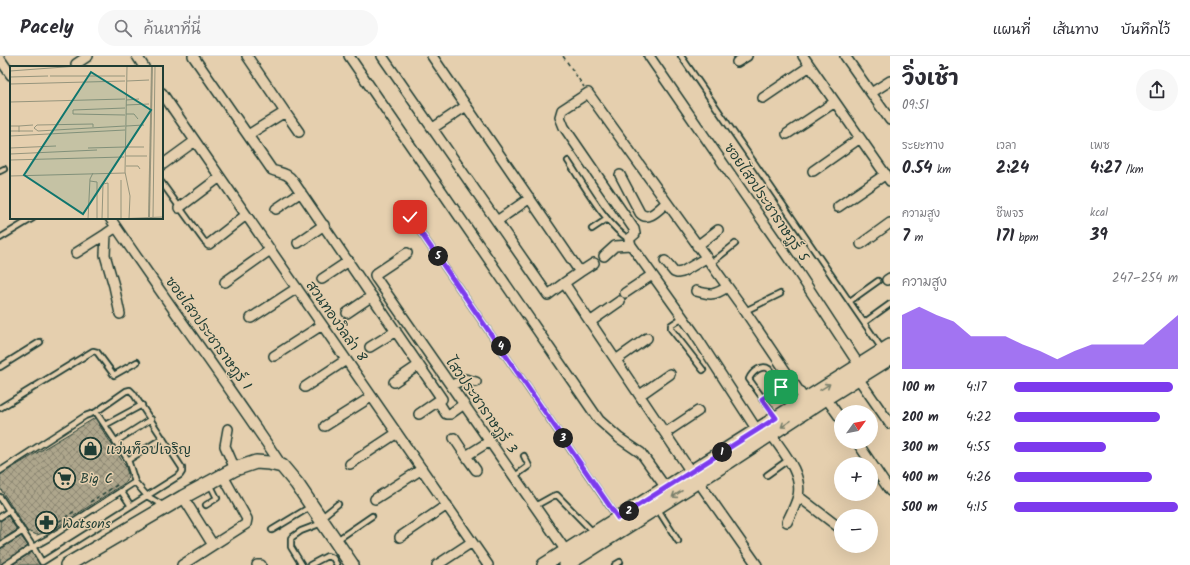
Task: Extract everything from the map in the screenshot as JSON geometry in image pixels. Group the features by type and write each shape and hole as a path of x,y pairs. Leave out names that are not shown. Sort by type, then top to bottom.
{"main road":[{"path":"570,560 594,533 666,488 695,476 771,434 826,398 888,351"},
{"path":"544,565 570,560 656,507 757,430 805,400 859,372"},
{"path":"68,565 183,496 235,470 256,462 282,466"},
{"name":"ซอยไสวประชาราษฎร์ 1","path":"282,466 297,484 352,565"}],"street":[{"path":"76,64 88,56"},
{"path":"137,56 143,66"},
{"path":"193,56 272,170 285,173 290,176 442,399 419,414"},
{"path":"246,56 300,132"},
{"path":"349,56 599,420 606,428 641,453 666,488"},
{"path":"382,56 548,295 594,263"},
{"path":"432,56 580,272"},
{"name":"ซอยไสวประชาราษฎร์ 5","path":"649,56 798,272 890,424"},
{"path":"738,62 747,56"},
{"path":"803,56 888,177 838,207"},
{"path":"845,56 890,120"},
{"path":"0,59 10,74"},
{"path":"763,98 810,66"},
{"path":"871,93 890,81"},
{"path":"604,256 615,246 630,242 635,234 634,229 564,127 560,117 562,110 588,93 745,311 805,400"},
{"name":"สวนทองวิลล่า 8","path":"163,94 488,565"},
{"path":"787,134 835,102"},
{"path":"163,110 170,105"},
{"path":"433,128 466,106"},
{"path":"248,135 285,112"},
{"path":"813,171 860,138"},
{"path":"163,164 195,141"},
{"path":"620,175 642,216 650,216 666,203"},
{"path":"179,208 220,178"},
{"path":"276,209 301,192"},
{"path":"497,220 530,198"},
{"path":"209,244 246,215"},
{"name":"ซอยไสวประชาราษฎร์ 1","path":"111,219 150,278 238,401 282,466"},
{"path":"861,244 890,223"},
{"path":"298,243 324,225"},
{"path":"76,253 116,227"},
{"path":"697,246 718,230"},
{"path":"106,234 106,256 120,314"},
{"path":"630,242 652,275 683,316 757,430"},
{"path":"225,282 270,250"},
{"name":"ไสวประชาราษฎร์ 3","path":"407,253 375,275 535,506 570,560"},
{"path":"322,279 348,261"},
{"path":"665,261 674,272 678,274 708,261"},
{"path":"625,293 652,275"},
{"path":"564,283 665,433 757,565"},
{"path":"696,291 708,295 714,294 727,287"},
{"path":"251,318 297,288"},
{"path":"347,313 372,296"},
{"path":"590,322 620,301"},
{"path":"274,356 322,325"},
{"path":"370,347 396,331"},
{"path":"616,360 647,338"},
{"path":"305,387 346,360"},
{"path":"394,382 418,365"},
{"path":"640,395 670,374"},
{"path":"452,385 465,379 476,382"},
{"path":"325,426 372,397"},
{"path":"826,398 834,409"},
{"path":"438,401 446,414 450,414 464,404"},
{"path":"665,433 698,411"},
{"path":"228,429 225,446 235,470"},
{"path":"350,464 397,433"},
{"path":"771,434 797,474 798,496 787,522"},
{"path":"454,438 476,470"},
{"path":"466,456 490,441"},
{"path":"862,449 890,491"},
{"path":"375,499 422,469"},
{"path":"182,565 248,522 248,519 223,476"},
{"path":"183,496 214,545"},
{"path":"798,496 834,524"},
{"path":"400,537 447,505"},
{"path":"437,565 472,542"},
{"path":"257,565 262,565"}],"lane":[{"path":"681,56 850,301 888,351"},
{"path":"568,161 607,219 630,242"},
{"path":"163,184 204,242 209,244"},
{"path":"410,217 618,518"},
{"path":"0,238 31,219"},
{"path":"592,229 607,219"},
{"path":"708,261 734,244"},
{"path":"850,301 878,281"},
{"path":"745,311 780,294"},
{"path":"865,322 890,304"},
{"path":"683,316 671,325 671,329 703,370"},
{"path":"0,367 40,342"},
{"path":"0,408 93,351 97,352 114,375 137,362"},
{"path":"776,418 749,379 750,376 762,367 765,366 769,368 793,407"},
{"path":"762,399 781,387"},
{"path":"0,471 85,416 96,412 126,391 130,390 142,405 182,468 180,475 42,562 10,510 0,497"},
{"path":"105,426 142,405"},
{"path":"96,412 128,460 135,482 147,496 165,507"},
{"path":"115,442 151,420"},
{"path":"128,460 163,438"},
{"path":"514,476 528,466 524,456"},
{"path":"767,475 788,460"},
{"path":"5,565 135,482"},
{"path":"206,505 217,498 210,483"},
{"path":"121,491 131,506"},
{"path":"535,506 557,495 594,533"},
{"path":"302,565 291,546 291,538 322,520 338,504"},
{"path":"272,530 312,506"},
{"path":"656,507 678,540"},
{"path":"0,517 10,510"},
{"path":"336,541 372,516"},
{"path":"0,545 23,531"},
{"path":"310,565 327,556 332,558 337,565"},
{"path":"615,565 620,562"}],"path":[{"path":"563,56 588,93"},
{"path":"90,502 117,485"},
{"path":"47,529 75,511"}],"building":[{"name":"Big C","path":"95,418 126,467 128,475 127,481 54,529 37,535 27,531 0,488 0,475"},
{"path":"8,516 17,530 0,541 0,521"},
{"path":"21,536 28,546 0,565 0,549"},
{"path":"32,552 40,565 12,565"}],"place":[{"name":"แว่นท็อปเจริญ","path":"91,449"},
{"name":"Big C","path":"64,478"},
{"name":"Watsons","path":"47,523"}],"route":[{"path":"410,217 618,518 776,418 762,399 781,387"}]}
